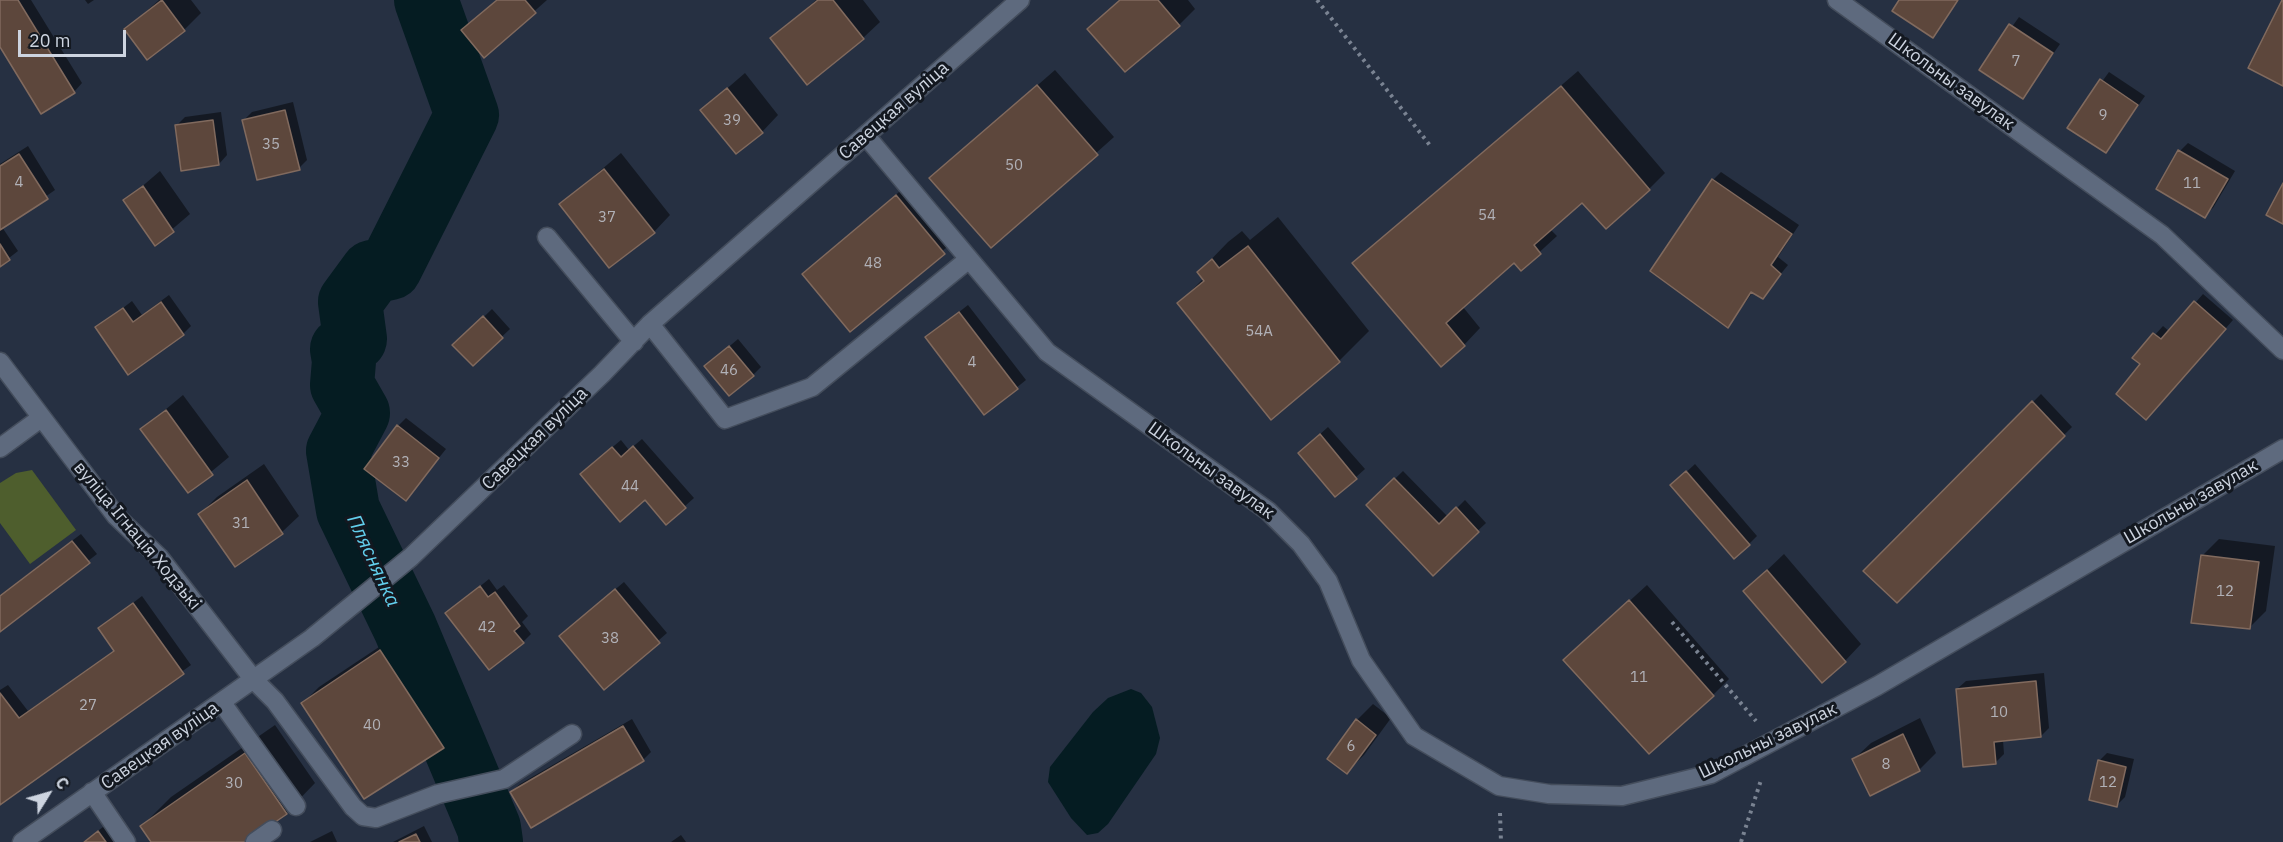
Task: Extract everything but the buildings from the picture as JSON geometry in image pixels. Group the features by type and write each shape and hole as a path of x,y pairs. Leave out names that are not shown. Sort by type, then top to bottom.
{"street":[{"name":"Савецкая вуліца","path":"23,841 254,680 411,557 650,324 1020,0"},
{"name":"Школьны завулак","path":"1837,0 2162,235 2283,350"},
{"name":"Школьны завулак","path":"867,136 1047,352 1268,511 1301,544 1328,581 1361,660 1414,736 1499,786 1549,794 1622,796 1711,774 1877,686 2283,449"},
{"path":"547,237 634,342"},
{"path":"650,324 725,419 812,387 969,259"},
{"name":"вуліца Ігнація Ходзькі","path":"0,362 116,516 159,557 254,680 275,701 353,807 363,816 376,818 438,794 504,779 572,734"},
{"path":"0,448 41,418"},
{"path":"222,703 296,806"},
{"path":"92,792 126,842"},
{"path":"255,842 272,830"}],"path":[{"path":"1317,0 1432,147"}],"green space":[{"path":"32,470 76,530 30,564 0,523 0,483 16,473"}],"water":[{"path":"1131,689 1141,693 1152,707 1160,738 1156,754 1108,824 1098,833 1087,835 1071,818 1048,782 1050,767 1093,712 1108,698"}],"waterway":[{"name":"Пляснянка","path":"426,0 467,115 390,268 372,272 350,302 355,339 342,349 344,361 342,385 358,413 338,451 348,510 405,628 489,828 491,842"}]}
